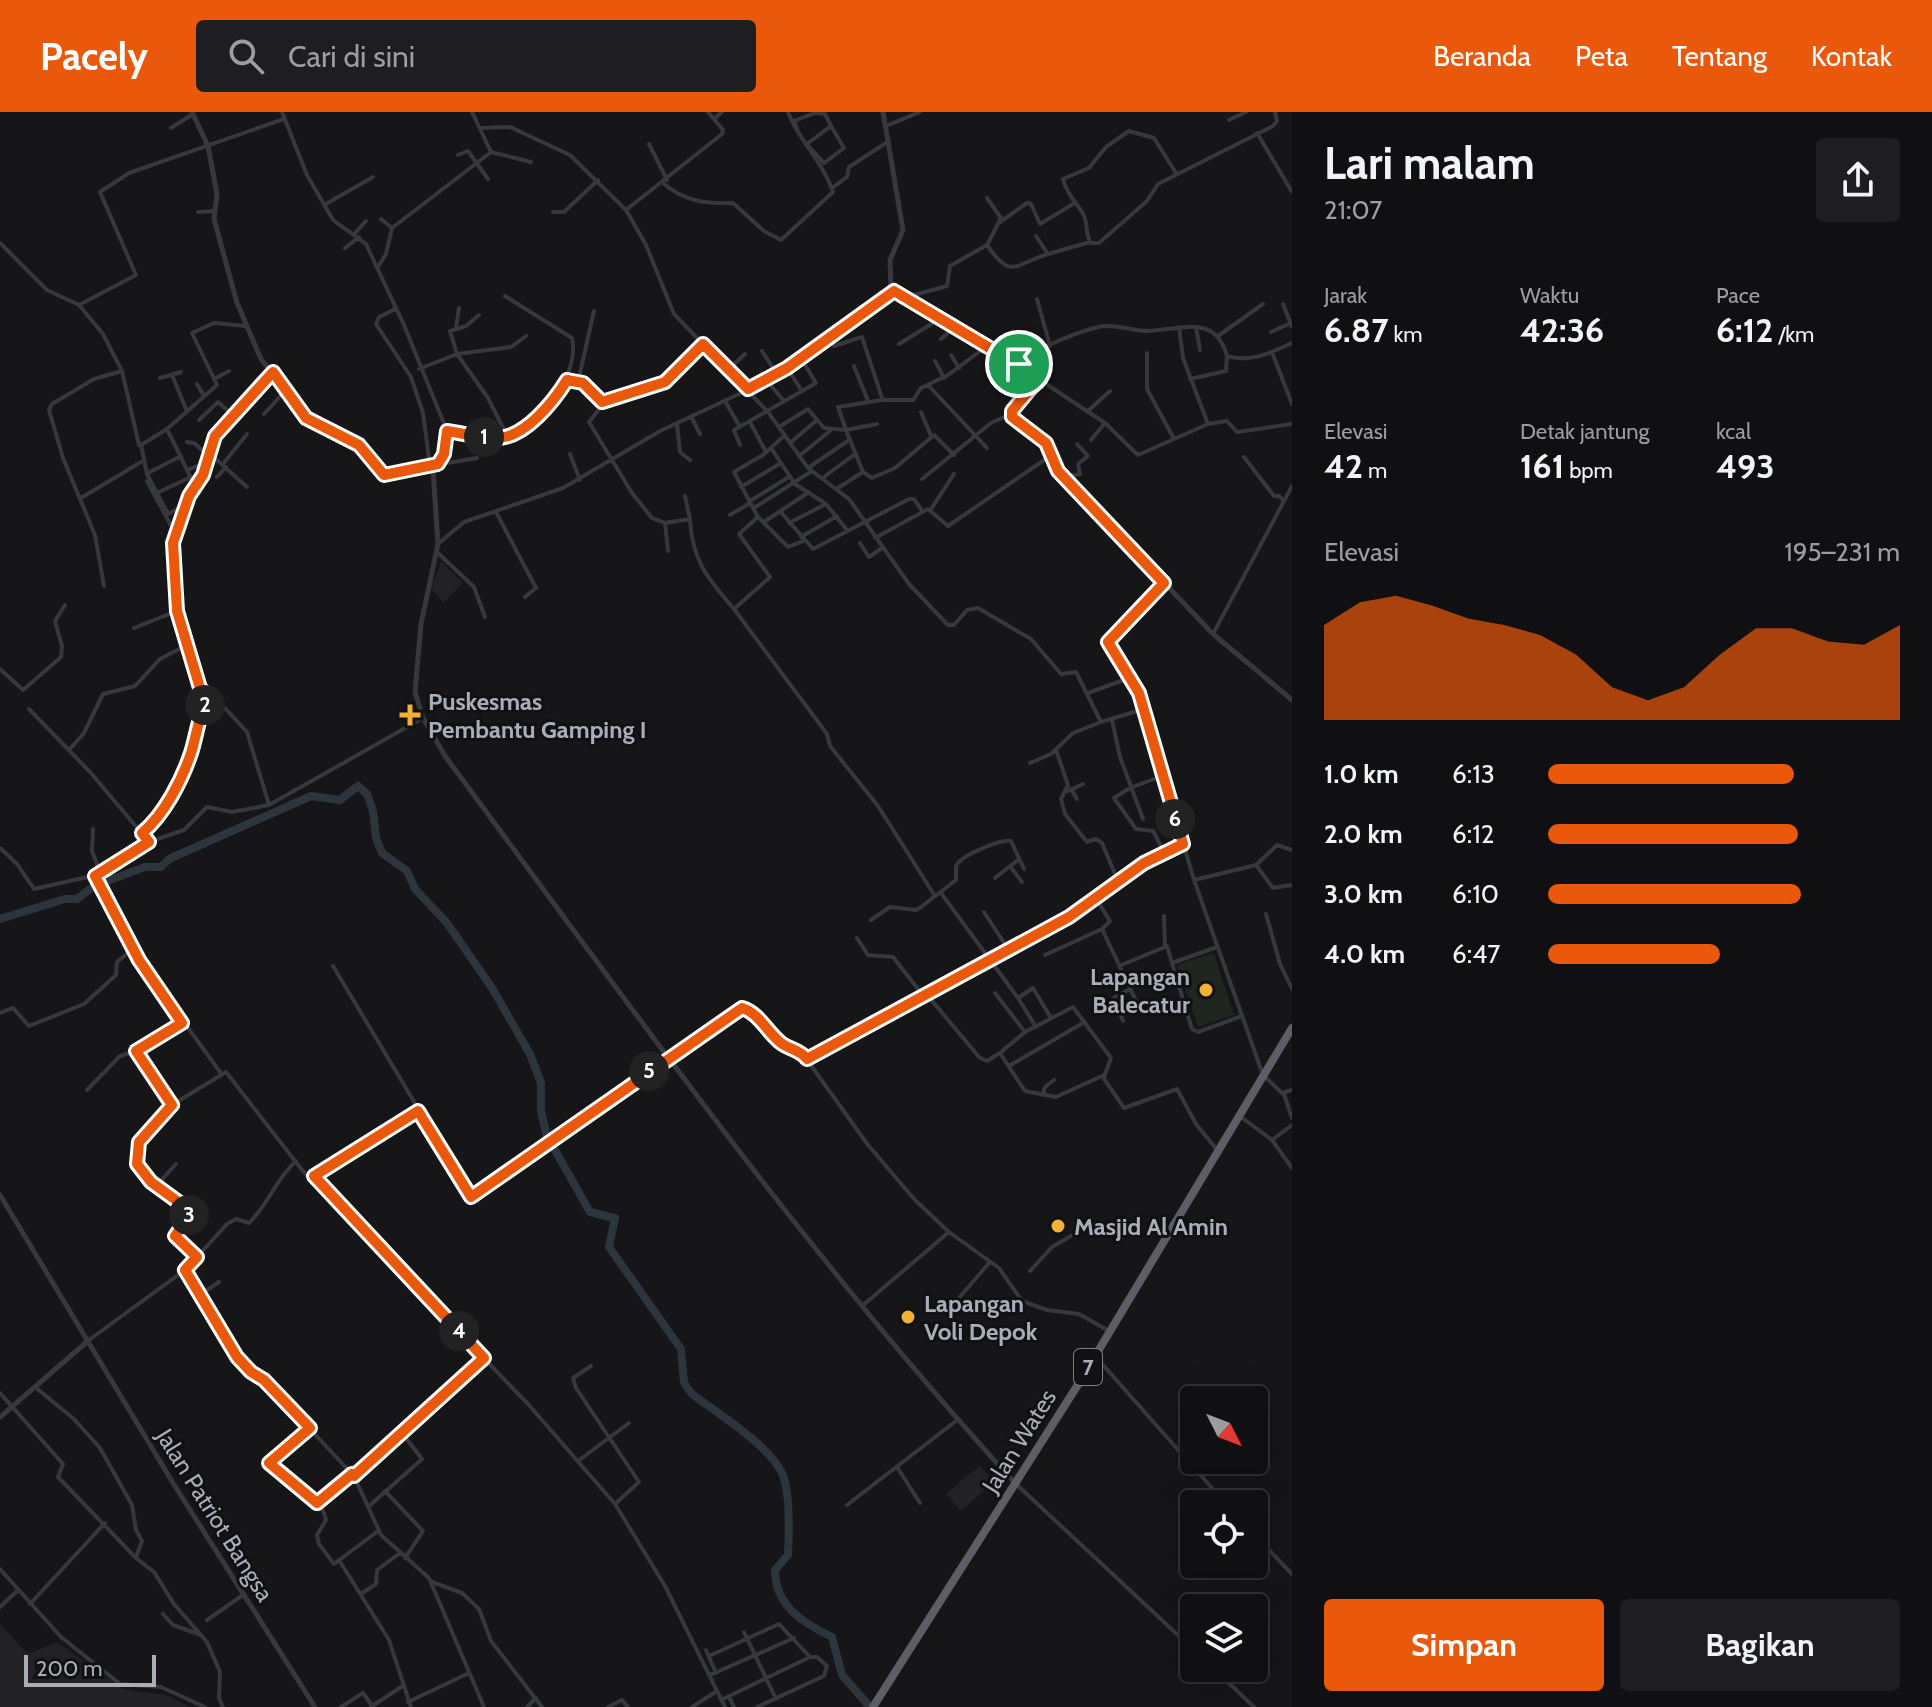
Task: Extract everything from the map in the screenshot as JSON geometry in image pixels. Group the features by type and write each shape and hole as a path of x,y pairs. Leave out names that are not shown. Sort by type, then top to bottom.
{"highway":[{"name":"Jalan Wates","path":"874,1704 1095,1356 1291,1031"}],"street":[{"path":"171,128 192,113 208,146 217,194 214,211 245,326 261,359 311,423 359,445 384,475 432,469 444,454 447,431 396,308 378,268 357,235 336,223 324,205 307,175 282,112"},
{"path":"472,112 491,152"},
{"path":"626,210 722,134 708,112"},
{"path":"714,119 722,112"},
{"path":"712,210 728,202 738,206 778,241 831,194 832,188 798,138 788,112"},
{"path":"883,112 903,230 889,267 888,280 894,291 1019,364 1105,423 1137,455 1208,424 1227,421 1237,432 1292,424"},
{"path":"886,126 920,112"},
{"path":"1229,120 1246,112"},
{"path":"987,245 1010,269 1048,254 1090,242 1099,243 1147,201 1158,184 1176,173 1195,168 1276,124 1275,112"},
{"path":"815,113 825,114 844,148 824,163 807,144 794,121 815,113"},
{"path":"79,305 136,275 100,192 129,173 284,119"},
{"path":"807,144 831,126"},
{"path":"480,128 510,127 561,150 598,180 626,210 646,245 674,314 748,389 810,469 838,488 882,548 948,625 954,625 967,610 978,608 1031,639 1061,674 1076,672 1101,722"},
{"path":"1090,242 1083,215 1073,204 1063,178 1089,168 1099,154 1126,132 1154,138 1176,173"},
{"path":"1257,133 1292,192"},
{"path":"832,188 847,177 849,167 889,141"},
{"path":"649,144 665,181 678,193 718,206"},
{"path":"458,155 468,151 488,179"},
{"path":"491,152 531,162"},
{"path":"378,268 386,254 392,228 491,152"},
{"path":"324,205 373,177"},
{"path":"553,212 564,212 598,180"},
{"path":"907,297 947,286 950,266 987,245 1000,216 987,198"},
{"path":"998,224 1027,203 1031,204 1040,224 1073,204"},
{"path":"198,212 214,211"},
{"path":"381,219 392,228"},
{"path":"345,248 366,221"},
{"path":"1036,236 1048,254"},
{"path":"0,243 47,290 79,305 103,334 122,371 136,423 141,462 176,534"},
{"path":"438,548 464,522 580,480 691,416 767,381 894,291"},
{"path":"447,431 496,439 507,437 555,400 567,380 572,338 505,296"},
{"path":"1037,299 1050,346"},
{"path":"1218,336 1263,304"},
{"path":"1271,332 1291,325 1283,304"},
{"path":"396,308 379,317 376,324 411,377 423,413 432,469 438,548 421,624 415,681 423,718 445,756 669,1058 862,1306 956,1421 1015,1483 1180,1637"},
{"path":"456,328 459,308"},
{"path":"578,382 594,311"},
{"path":"479,315 466,326 450,333 457,354 482,389 507,437"},
{"path":"899,344 941,318"},
{"path":"167,429 194,485 181,507 168,514 147,474 141,445 167,429 186,409 217,385 192,333 214,323 245,326"},
{"path":"941,339 955,327"},
{"path":"1019,364 1050,346 1101,327 1149,331 1196,327 1218,336 1227,356 1226,371 1190,379"},
{"path":"1179,327 1190,379 1208,424"},
{"path":"1196,327 1200,350"},
{"path":"419,369 457,354 511,347 526,336"},
{"path":"828,337 834,346 859,337 864,339 882,400"},
{"path":"1227,356 1249,359 1292,343"},
{"path":"690,519 665,523 652,518 589,422 602,402 665,382 703,344"},
{"path":"954,455 937,436 931,436 877,478 863,472 838,407 868,401 913,400 928,385 944,378 987,346"},
{"path":"762,351 777,374"},
{"path":"1272,352 1292,404"},
{"path":"1147,353 1147,389 1174,439"},
{"path":"729,369 745,354"},
{"path":"951,355 959,368"},
{"path":"740,445 733,432 816,381 801,358"},
{"path":"935,361 944,378"},
{"path":"854,366 868,401"},
{"path":"787,368 802,391"},
{"path":"104,586 95,535 63,458 50,407 94,379 122,371"},
{"path":"214,379 229,371"},
{"path":"160,378 181,372"},
{"path":"269,805 247,732 222,705 210,699 200,688 177,611 173,576 176,534 189,496 210,456 215,436 273,372"},
{"path":"172,375 186,409"},
{"path":"922,479 991,423 1011,414 1037,378"},
{"path":"567,380 578,382 602,402"},
{"path":"767,381 784,401"},
{"path":"197,384 204,396"},
{"path":"928,385 987,448"},
{"path":"264,414 286,390"},
{"path":"1088,411 1110,391"},
{"path":"725,401 740,427"},
{"path":"199,420 216,403 234,416"},
{"path":"779,427 806,409 830,431"},
{"path":"921,412 931,436"},
{"path":"1011,414 1046,443 1050,456 1078,492 1213,634 1292,700"},
{"path":"691,416 700,434"},
{"path":"790,443 817,420"},
{"path":"750,422 766,452"},
{"path":"1091,440 1105,423"},
{"path":"677,424 680,452 690,460"},
{"path":"799,456 830,431 877,424"},
{"path":"217,477 247,434"},
{"path":"785,435 766,452 734,472 758,517 790,548 837,516"},
{"path":"753,509 795,484 849,439"},
{"path":"187,442 194,443 247,487"},
{"path":"1066,478 1080,475 1078,464 1087,456 1077,444"},
{"path":"771,447 795,484 826,504 847,530"},
{"path":"570,454 580,480"},
{"path":"824,477 855,454"},
{"path":"147,474 181,456"},
{"path":"931,509 948,526 1050,456"},
{"path":"1244,457 1274,496 1284,501"},
{"path":"438,464 477,458"},
{"path":"81,499 141,462"},
{"path":"188,470 204,463"},
{"path":"741,487 781,463"},
{"path":"838,488 863,472"},
{"path":"875,538 931,509 954,474"},
{"path":"157,493 191,477"},
{"path":"730,515 789,477"},
{"path":"1213,634 1292,486"},
{"path":"764,522 809,492"},
{"path":"685,496 692,547 697,560 825,730 830,746 878,806 935,896"},
{"path":"780,511 813,549 911,498 923,512"},
{"path":"789,523 826,504"},
{"path":"496,512 536,588 525,597"},
{"path":"734,609 770,577 739,534 758,517"},
{"path":"665,523 668,551"},
{"path":"860,543 869,557 882,548"},
{"path":"438,548 474,587 485,617"},
{"path":"1164,583 1108,642 1132,677 1144,709 1194,880 1263,1075 1284,1094 1292,1118"},
{"path":"0,669 23,690 56,664 62,646 55,617 65,605"},
{"path":"134,628 177,611"},
{"path":"69,750 81,737 103,694 122,692 135,686 160,659 187,645"},
{"path":"1088,693 1132,677"},
{"path":"142,833 159,817 184,769 203,710 210,699"},
{"path":"29,709 149,842"},
{"path":"1030,763 1056,750 1069,735 1144,709"},
{"path":"0,848 17,864 34,889 98,875 149,842 184,830 207,807 232,812 269,805 423,718"},
{"path":"1112,720 1130,788 1143,819"},
{"path":"1056,750 1070,790 1077,799"},
{"path":"1162,776 1115,795 1116,802 1136,829 1153,831 1164,852"},
{"path":"1083,784 1061,799 1065,814 1084,840 1097,839 1102,843 1118,881"},
{"path":"93,829 92,851 100,884 133,949 182,1023 220,1072"},
{"path":"871,920 890,907 916,910 956,880 956,866 987,846 1009,840 1021,856 995,878"},
{"path":"807,1059 1032,938 1164,852 1183,844"},
{"path":"1194,880 1241,868 1248,870 1277,845 1292,850"},
{"path":"1018,860 1024,869"},
{"path":"1256,865 1273,888 1292,885"},
{"path":"1010,866 1022,882"},
{"path":"941,893 992,958 1036,1027"},
{"path":"1045,955 1102,929 1110,921 1095,897"},
{"path":"984,912 1008,949"},
{"path":"1266,914 1280,964 1292,989"},
{"path":"1164,916 1166,944 1194,1031 1242,1016"},
{"path":"1102,929 1138,1005"},
{"path":"857,938 868,955 893,957 980,1058 987,1061 1025,1032 1073,1007 1111,1058 1104,1077 1056,1097 1022,1089 1000,1053"},
{"path":"1119,966 1166,944"},
{"path":"1172,963 1217,947"},
{"path":"0,1013 13,1008 29,1026 78,1009 114,977 117,962 133,949"},
{"path":"333,966 471,1197 745,1008 783,1044 800,1050 880,1160 949,1232 1001,1270 1022,1301 1047,1310 1079,1314 1110,1331"},
{"path":"1018,998 1033,988 1051,1018"},
{"path":"1123,1021 1114,998 1130,989"},
{"path":"995,993 1025,1032"},
{"path":"87,1090 120,1056 136,1051 182,1023"},
{"path":"1009,1066 1084,1023"},
{"path":"136,1051 172,1105"},
{"path":"197,1257 175,1236 189,1216 188,1209 156,1186 139,1168 136,1149 172,1105 220,1072 229,1073 296,1161 484,1358 615,1504 665,1586 725,1707"},
{"path":"1104,1077 1124,1108 1177,1089 1196,1124 1218,1151"},
{"path":"1043,1095 1045,1087 1054,1080"},
{"path":"1284,1094 1292,1090"},
{"path":"312,1178 418,1111"},
{"path":"1240,1116 1272,1140 1292,1168"},
{"path":"1272,1140 1292,1125"},
{"path":"0,1417 89,1340 185,1270 227,1224 236,1219 249,1223 279,1176 296,1161"},
{"path":"156,1186 176,1164"},
{"name":"Jalan Patriot Bangsa","path":"0,1195 3,1205 315,1707"},
{"path":"862,1306 949,1232"},
{"path":"1030,1271 1052,1247 1078,1232"},
{"path":"959,1298 990,1262"},
{"path":"185,1270 244,1366 264,1380 353,1475 378,1531 430,1582 469,1599 480,1612 491,1641 542,1707"},
{"path":"201,1294 219,1282"},
{"path":"1095,1356 1214,1490"},
{"path":"317,1503 402,1433 484,1358"},
{"path":"590,1367 573,1379 608,1439 639,1482 615,1504"},
{"path":"35,1387 79,1425 105,1457 132,1505 136,1530 142,1541 137,1559"},
{"path":"0,1393 63,1464 58,1477 137,1559 154,1572 174,1604 206,1641 220,1671 219,1698 223,1707"},
{"path":"847,1505 956,1421"},
{"path":"578,1461 629,1423"},
{"path":"310,1428 269,1463 317,1503 326,1520 316,1539 334,1564 378,1531"},
{"path":"368,1507 422,1459 402,1433"},
{"path":"897,1467 920,1503"},
{"path":"385,1491 423,1531 405,1558"},
{"path":"30,1604 105,1523"},
{"path":"1268,1549 1292,1574"},
{"path":"361,1594 376,1584 377,1570 400,1553"},
{"path":"339,1560 389,1640 401,1687 409,1704 468,1673"},
{"path":"0,1569 61,1637 120,1684 161,1687 205,1707"},
{"path":"430,1582 484,1707"},
{"path":"0,1607 18,1590"},
{"path":"207,1620 243,1595"},
{"path":"163,1614 173,1625 190,1630 206,1641"},
{"path":"709,1656 779,1624 810,1657"},
{"path":"744,1632 776,1699"},
{"path":"710,1675 794,1638"},
{"path":"706,1650 716,1673"},
{"path":"721,1700 810,1657 817,1657 827,1666 827,1673 757,1707"},
{"path":"1228,1682 1254,1707"},
{"path":"341,1707 363,1693 372,1707 401,1687"},
{"path":"692,1707 717,1691"},
{"path":"729,1697 734,1707"},
{"path":"527,1707 536,1698"},
{"path":"608,1707 622,1700 628,1707"}],"shaded area":[{"path":"441,561 463,583 443,603 431,588"},
{"name":"Lapangan Balecatur","path":"1214,953 1234,1015 1198,1027 1177,965"},
{"path":"980,1465 994,1482 961,1511 946,1494"},
{"path":"0,1624 28,1654 57,1642 123,1689 166,1695 191,1707 0,1707"}],"waterway":[{"path":"0,919 65,899 77,899 94,886 145,867 161,867 169,859 311,796 340,800 358,786 367,794 382,853 407,871 415,889 447,923 492,988 530,1054 541,1083 541,1112 547,1136 590,1212 615,1218 609,1247 681,1349 684,1383 692,1394 766,1452 782,1473 788,1502 789,1536 788,1555 775,1570 780,1594 801,1619 832,1637 842,1675 870,1707"}],"place":[{"name":"Puskesmas Pembantu Gamping I","path":"410,715"},
{"name":"Lapangan Balecatur","path":"1206,990"},
{"name":"Masjid Al Amin","path":"1058,1226"},
{"name":"Lapangan Voli Depok","path":"908,1317"}],"route":[{"path":"894,291 1019,364 1032,372 1037,381 1012,411 1012,417 1046,443 1058,471 1164,583 1108,642 1139,693 1183,844 1144,863 1069,917 807,1059 800,1050 783,1044 748,1009 742,1008 644,1074 494,1184 471,1197 418,1111 314,1176 312,1178 484,1358 354,1476 352,1474 317,1503 303,1488 269,1463 310,1428 237,1357 185,1270 197,1257 175,1236 189,1216 188,1209 151,1182 137,1164 139,1142 172,1105 136,1051 182,1023 139,960 95,876 149,842 142,833 159,817 184,769 200,717 210,699 200,688 177,611 173,543 189,496 203,475 215,436 273,372 311,423 359,445 384,475 430,466 438,464 444,454 447,431 496,439 507,437 555,400 567,380 583,383 602,402 665,382 703,344 748,389 787,368 894,291"}]}
